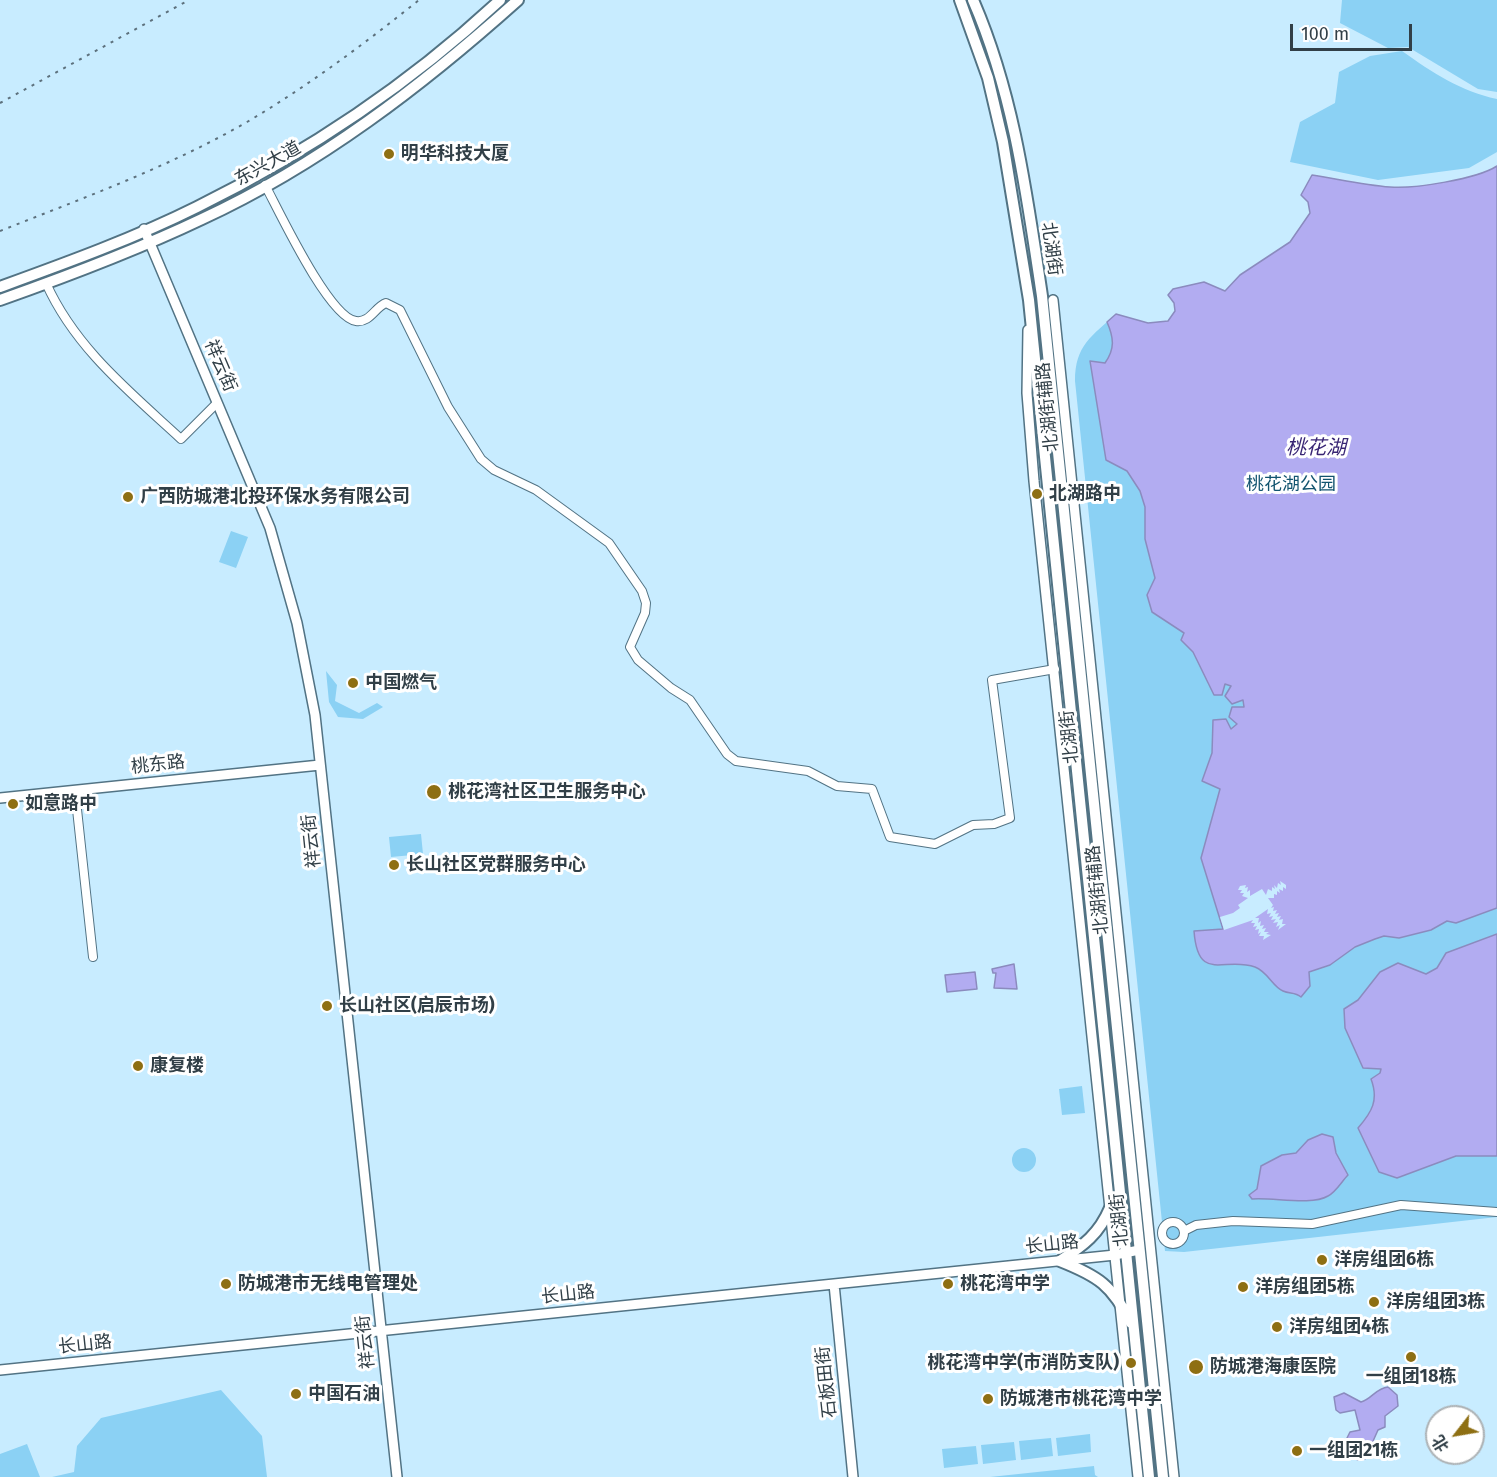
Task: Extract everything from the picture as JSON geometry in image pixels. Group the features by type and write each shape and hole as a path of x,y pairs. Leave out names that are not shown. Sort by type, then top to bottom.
{"main road":[{"name":"东兴大道","path":"0,287 197,207 315,141 464,33 500,0"},
{"name":"东兴大道","path":"0,300 204,219 323,152 387,108 472,42 518,0"},
{"name":"北湖街","path":"960,0 988,78 1001,132 1029,300 1069,753 1121,1254 1135,1331 1149,1477"},
{"name":"北湖街","path":"973,0 1005,90 1019,153 1042,296 1163,1477"},
{"path":"1060,1261 1087,1243 1102,1228 1110,1208"},
{"path":"1060,1261 1093,1274 1120,1301 1135,1331"}],"street":[{"path":"265,185 325,296 346,317 356,322 367,319 386,303 400,310 448,407 481,459 494,471 536,490 609,543 642,591 646,603 645,613 630,647 638,660 670,688 690,700 727,754 735,761 808,771 837,786 872,789 890,837 935,844 972,825 994,824 1010,818 992,680 1055,669"},
{"name":"祥云街","path":"144,229 270,528 305,662 320,765 397,1477"},
{"path":"46,283 57,308 89,353 181,439 217,403"},
{"name":"北湖街辅路","path":"1053,300 1174,1477"},
{"path":"1056,625 1055,669 1069,753"},
{"name":"桃东路","path":"0,798 320,765"},
{"path":"75,790 93,957"},
{"path":"1101,1065 1110,1208 1121,1254 1120,1301 1138,1477"},
{"path":"1184,1231 1180,1225 1171,1222 1163,1228 1163,1238 1168,1243 1175,1244 1181,1240 1184,1231 1196,1225 1233,1221 1312,1224 1401,1205 1497,1212"},
{"path":"1139,1250 1163,1238"},
{"name":"长山路","path":"0,1370 1060,1261 1139,1250"},
{"name":"石板田街","path":"834,1284 853,1477"}],"green space":[{"path":"1342,0 1497,0 1497,92 1478,89 1408,47 1388,48 1340,23"},
{"path":"1402,51 1447,80 1484,96 1497,99 1497,152 1469,168 1378,180 1290,162 1300,122 1335,103 1339,72 1370,56"},
{"name":"桃花湖","path":"1497,166 1497,1217 1184,1252 1165,1251 1075,381 1078,358 1092,335 1116,314 1148,323 1168,321 1175,311 1174,303 1168,295 1173,289 1204,282 1225,291 1240,275 1290,242 1310,213 1308,202 1301,195 1312,175 1370,185 1401,187 1461,179"},
{"path":"231,531 248,537 236,568 219,562"},
{"path":"326,671 337,685 335,701 359,713 377,703 383,707 363,719 338,717 329,702"},
{"path":"421,834 423,854 391,857 389,837"},
{"path":"1082,1086 1085,1113 1062,1115 1059,1089"},
{"path":"1024,1148 1033,1151 1036,1160 1033,1169 1024,1172 1015,1169 1012,1160 1015,1151"},
{"path":"221,1390 262,1436 267,1477 52,1477 74,1472 77,1446 101,1418"},
{"path":"1090,1434 1091,1452 1058,1456 1056,1438"},
{"path":"1051,1438 1053,1456 1021,1460 1019,1441"},
{"path":"1014,1442 1016,1460 983,1464 981,1445"},
{"path":"27,1444 40,1477 0,1477 0,1454"},
{"path":"976,1446 978,1464 944,1468 942,1449"},
{"path":"1094,1466 1095,1475 1098,1477 990,1477"}],"water":[{"name":"桃花湖","path":"1497,166 1497,908 1456,923 1447,921 1431,930 1399,938 1384,936 1355,947 1330,965 1309,972 1310,986 1301,997 1279,989 1255,967 1244,964 1214,965 1207,963 1196,947 1194,931 1223,929 1201,858 1220,789 1202,781 1212,753 1213,720 1226,719 1231,729 1237,724 1229,717 1232,707 1244,707 1243,700 1232,704 1225,696 1231,686 1225,684 1222,695 1214,695 1193,652 1181,640 1184,633 1152,612 1147,595 1155,578 1145,539 1145,507 1140,491 1127,471 1106,460 1090,361 1105,363 1111,353 1111,333 1107,322 1116,314 1148,323 1168,321 1175,311 1174,303 1168,295 1173,289 1204,282 1225,291 1240,275 1290,242 1310,213 1308,202 1301,195 1312,175 1370,185 1401,187 1461,179"},
{"path":"1497,934 1497,1156 1456,1156 1397,1178 1379,1172 1358,1128 1373,1105 1374,1093 1371,1079 1380,1073 1381,1069 1363,1068 1345,1028 1344,1009 1358,1000 1380,972 1398,963 1426,974 1437,968 1446,953"},
{"path":"1014,964 1017,989 994,988 996,973 993,973 992,969"},
{"path":"975,972 977,989 947,992 945,975"},
{"path":"1322,1134 1333,1137 1336,1153 1348,1175 1334,1192 1321,1199 1302,1201 1252,1199 1249,1195 1257,1189 1261,1166 1282,1155 1296,1153 1308,1140"},
{"path":"1388,1387 1397,1395 1398,1406 1385,1416 1385,1427 1378,1430 1365,1459 1358,1460 1353,1457 1346,1440 1350,1432 1360,1430 1355,1410 1340,1413 1336,1410 1334,1397 1344,1393 1361,1402 1380,1389"}],"pier":[{"path":"1280,881 1286,885 1286,889 1283,887 1283,891 1279,889 1280,893 1277,891 1274,898 1268,898 1273,905 1271,908 1274,907 1273,911 1277,910 1275,914 1279,913 1277,917 1281,916 1279,920 1283,919 1282,924 1286,924 1278,930 1280,925 1276,927 1278,922 1273,923 1276,919 1271,920 1273,916 1269,917 1271,913 1267,914 1268,909 1255,918 1259,918 1258,923 1261,921 1260,926 1264,925 1262,929 1266,928 1264,932 1269,932 1266,934 1271,935 1263,940 1264,936 1259,936 1261,932 1258,934 1259,929 1255,930 1257,926 1253,927 1255,923 1251,923 1253,920 1224,930 1220,917 1233,913 1240,908 1238,905 1248,898 1242,896 1244,893 1240,893 1242,890 1238,890 1240,886 1248,887 1247,892 1250,890 1250,896 1262,889 1266,895 1268,889 1272,891 1272,887 1275,889 1274,885 1277,888 1278,883 1281,885"}],"railway":[{"path":"0,103 189,0"},
{"path":"0,231 156,168 247,122 335,64 419,0"}],"place":[{"name":"明华科技大厦","path":"389,154"},
{"name":"北湖路中","path":"1037,494"},
{"name":"广西防城港北投环保水务有限公司","path":"128,497"},
{"name":"中国燃气","path":"353,683"},
{"name":"桃花湾社区卫生服务中心","path":"434,792"},
{"name":"如意路中","path":"13,804"},
{"name":"长山社区党群服务中心","path":"394,865"},
{"name":"长山社区(启辰市场)","path":"327,1006"},
{"name":"康复楼","path":"138,1066"},
{"name":"洋房组团6栋","path":"1322,1260"},
{"name":"防城港市无线电管理处","path":"226,1284"},
{"name":"桃花湾中学","path":"948,1284"},
{"name":"洋房组团5栋","path":"1243,1287"},
{"name":"洋房组团3栋","path":"1374,1302"},
{"name":"洋房组团4栋","path":"1277,1327"},
{"name":"一组团18栋","path":"1411,1357"},
{"name":"桃花湾中学(市消防支队)","path":"1131,1363"},
{"name":"防城港海康医院","path":"1196,1367"},
{"name":"中国石油","path":"296,1394"},
{"name":"防城港市桃花湾中学","path":"988,1399"},
{"name":"一组团21栋","path":"1297,1451"}],"park label":[{"name":"桃花湖公园","path":"1291,485"}]}
